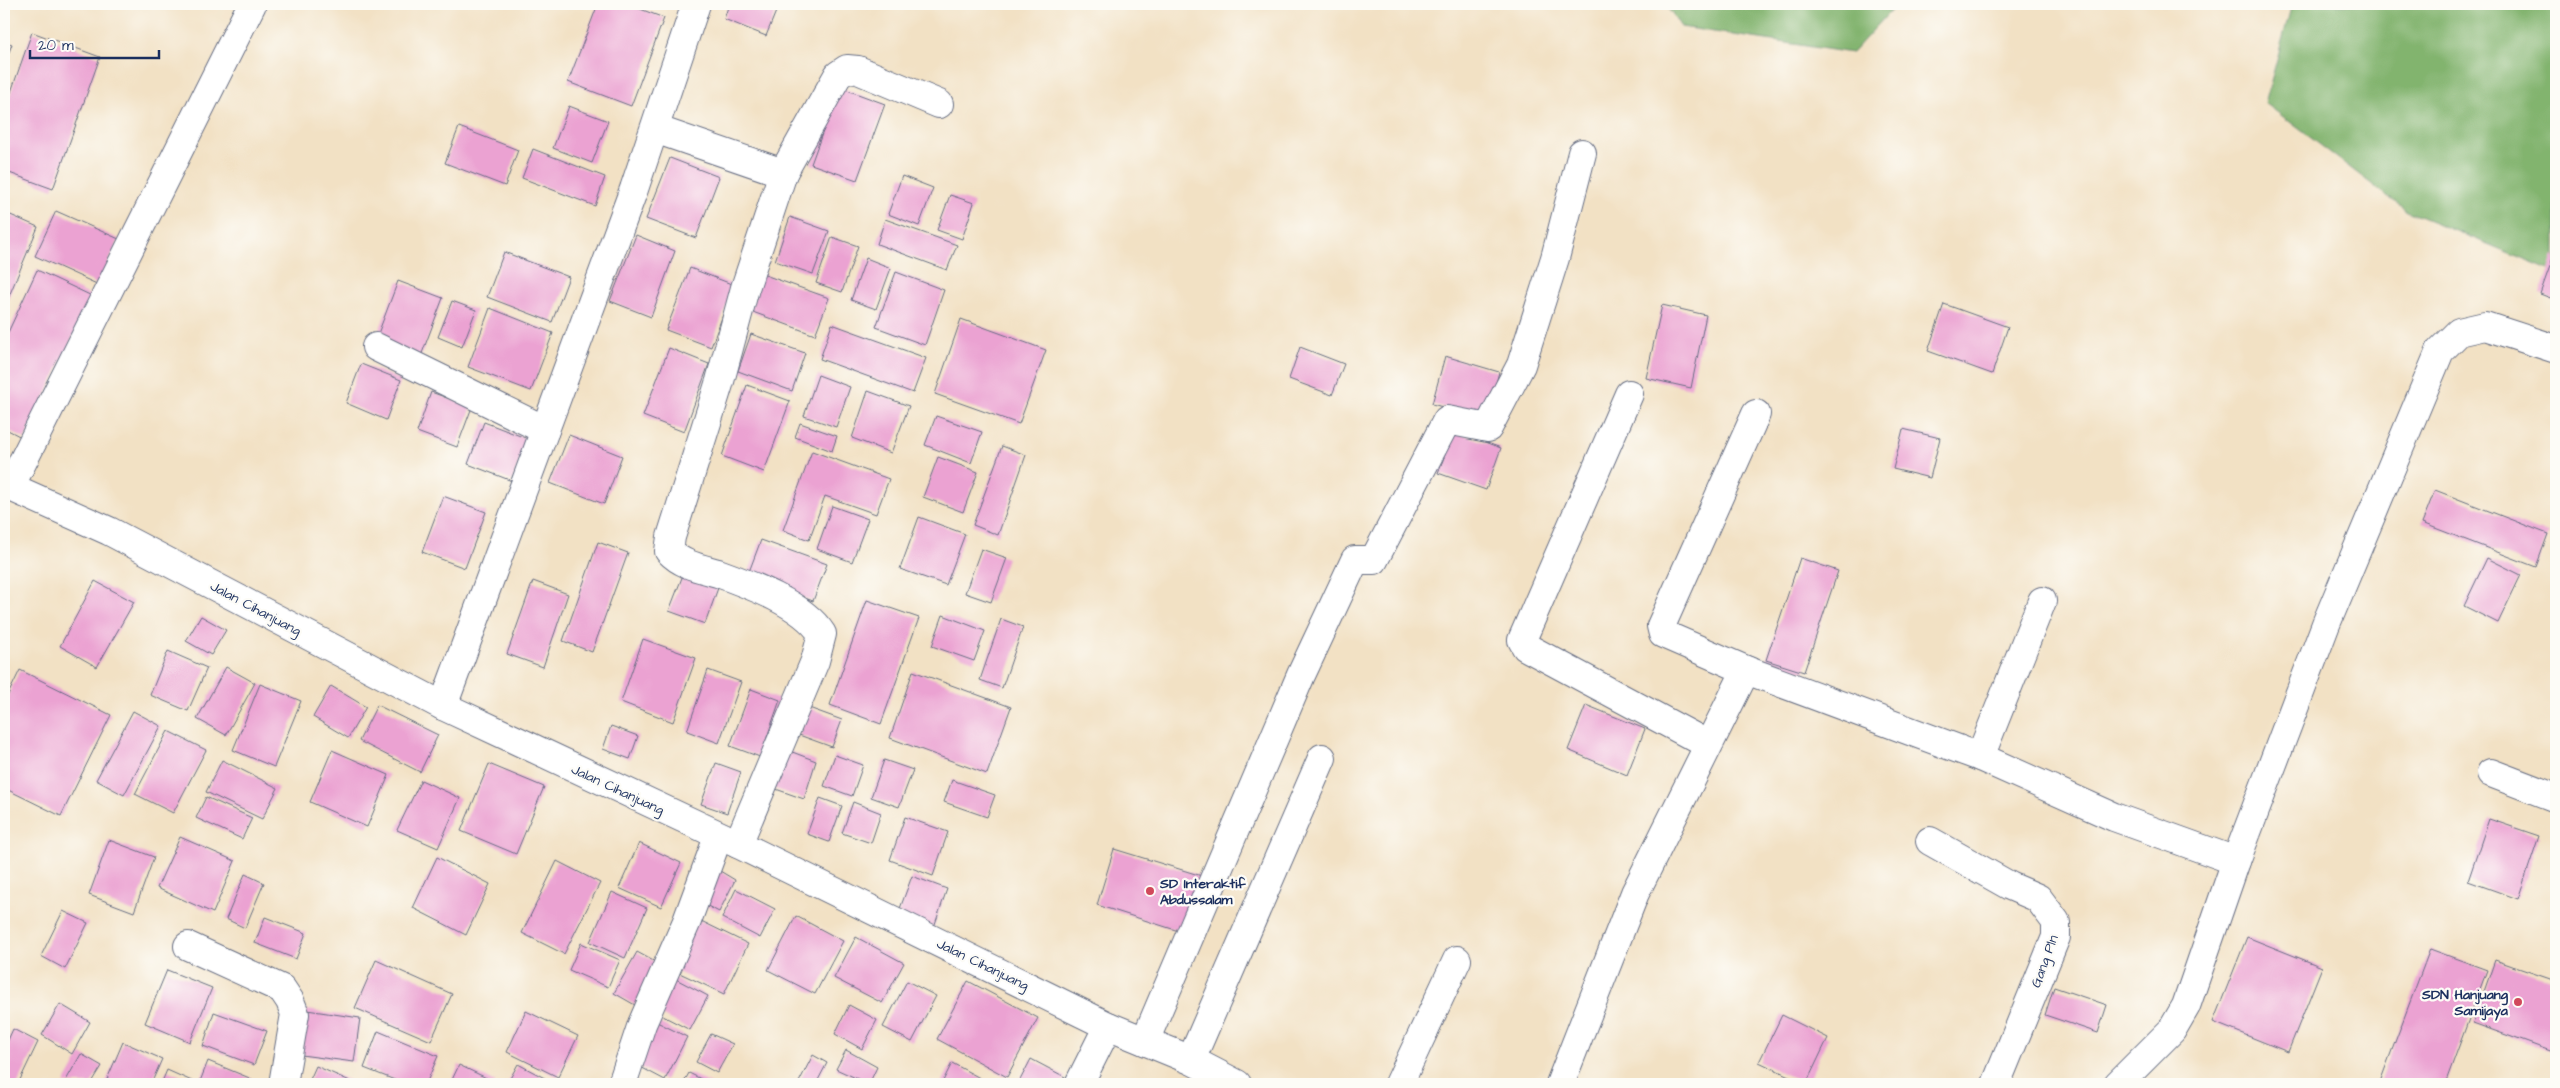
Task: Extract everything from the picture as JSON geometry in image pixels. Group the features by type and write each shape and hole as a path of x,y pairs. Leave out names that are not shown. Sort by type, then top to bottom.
{"street":[{"path":"7,485 252,4"},
{"path":"443,706 655,129 696,4"},
{"path":"622,1084 642,1024 687,921 815,661 822,634 815,622 802,612 745,582 678,560 669,551 671,537 720,381 745,288 783,173 838,75 847,69 858,70 939,104"},
{"path":"655,129 783,173"},
{"path":"1145,1040 1298,683 1355,560 1374,560 1447,420 1488,428 1521,365 1555,258 1582,153"},
{"path":"2118,1084 2172,1030 2186,1006 2236,861 2326,624 2440,351 2459,332 2485,326 2556,349"},
{"path":"376,347 545,430"},
{"path":"1629,394 1522,640 1526,647 1707,744"},
{"path":"1756,414 1661,626 1663,634 1746,670 1980,756 2114,817 2236,861"},
{"name":"Jalan Cihanjuang","path":"7,485 109,531 443,706 728,840 1108,1026 1191,1060 1238,1084"},
{"path":"1980,756 2042,601"},
{"path":"1560,1084 1635,893 1707,744 1746,670"},
{"path":"1191,1060 1322,758"},
{"path":"2491,773 2556,798"},
{"name":"Gang Pln","path":"1930,842 2010,886 2038,898 2056,922 2056,937 1996,1084"},
{"path":"188,946 282,989 290,1001 295,1014 283,1084"},
{"path":"1399,1084 1457,960"},
{"path":"1079,1084 1108,1026"}],"green space":[{"path":"1665,4 1897,4 1852,53 1681,27"},
{"path":"2292,4 2556,4 2556,272 2407,211 2265,103"}],"building":[{"path":"598,4 627,4 664,18 631,106 568,82"},
{"path":"729,4 779,4 766,36 724,19"},
{"path":"32,32 100,57 53,189 4,171 4,112"},
{"path":"4,41 12,44 4,66"},
{"path":"839,87 885,104 857,180 811,164"},
{"path":"569,106 608,121 592,163 553,148"},
{"path":"459,127 518,150 505,186 445,163"},
{"path":"533,149 605,177 595,206 522,178"},
{"path":"670,158 719,177 696,238 646,219"},
{"path":"902,176 933,188 919,226 888,214"},
{"path":"950,195 974,203 962,239 937,230"},
{"path":"56,211 119,239 99,285 35,256"},
{"path":"6,213 38,227 4,308 4,218"},
{"path":"790,217 829,231 813,274 775,261"},
{"path":"885,219 957,245 947,270 877,244"},
{"path":"636,235 675,251 651,317 610,301"},
{"path":"832,237 858,246 842,292 816,283"},
{"path":"504,252 569,277 552,322 487,297"},
{"path":"2554,255 2556,256 2556,300 2540,294"},
{"path":"866,258 891,268 876,309 851,300"},
{"path":"690,268 734,285 711,347 666,330"},
{"path":"37,270 92,296 25,439 4,428 4,341"},
{"path":"896,272 944,290 925,345 876,327"},
{"path":"762,274 829,298 815,335 750,311"},
{"path":"398,281 443,298 421,356 376,339"},
{"path":"452,301 476,310 462,347 438,337"},
{"path":"1944,304 2008,327 1992,374 1928,351"},
{"path":"1662,305 1706,315 1691,388 1646,378"},
{"path":"490,308 553,333 531,391 468,367"},
{"path":"961,319 1046,350 1019,424 935,394"},
{"path":"832,324 926,358 913,393 820,359"},
{"path":"751,334 805,353 792,391 738,371"},
{"path":"1300,347 1344,364 1332,395 1289,379"},
{"path":"669,348 709,364 684,432 643,416"},
{"path":"1445,356 1499,372 1486,419 1432,404"},
{"path":"361,364 401,380 386,420 346,403"},
{"path":"818,375 850,387 836,427 804,416"},
{"path":"747,385 790,401 764,472 722,456"},
{"path":"868,391 909,406 891,453 852,438"},
{"path":"431,392 472,407 457,447 417,432"},
{"path":"936,416 982,432 971,463 925,445"},
{"path":"484,422 528,439 512,481 468,464"},
{"path":"800,423 837,436 832,451 795,437"},
{"path":"1903,429 1940,438 1930,478 1893,469"},
{"path":"1454,431 1501,448 1486,490 1438,473"},
{"path":"569,435 622,456 604,504 550,483"},
{"path":"1002,446 1026,455 998,535 973,525"},
{"path":"812,451 889,479 876,514 825,496 809,540 783,530"},
{"path":"938,457 978,472 963,512 923,497"},
{"path":"2435,490 2548,534 2536,567 2422,523"},
{"path":"443,496 486,512 465,568 422,552"},
{"path":"832,506 868,519 852,562 817,549"},
{"path":"919,517 965,534 946,585 900,569"},
{"path":"761,540 827,564 813,601 747,577"},
{"path":"598,542 628,553 592,652 563,641"},
{"path":"981,549 1007,558 991,602 965,593"},
{"path":"1800,558 1838,571 1804,672 1766,660"},
{"path":"2487,558 2521,575 2498,623 2464,606"},
{"path":"683,575 718,588 705,624 669,611"},
{"path":"95,581 134,602 97,667 60,646"},
{"path":"533,581 568,594 543,667 507,654"},
{"path":"867,600 919,618 881,724 830,705"},
{"path":"943,615 985,631 974,661 932,646"},
{"path":"201,616 226,630 211,655 186,641"},
{"path":"1001,619 1023,627 1002,688 980,680"},
{"path":"643,639 696,658 673,722 621,702"},
{"path":"168,651 207,668 188,711 150,695"},
{"path":"226,667 255,683 226,735 197,719"},
{"path":"20,670 111,715 61,816 4,788 4,703"},
{"path":"708,670 741,682 719,743 687,731"},
{"path":"913,671 1011,707 987,774 890,738"},
{"path":"260,684 301,701 274,767 233,750"},
{"path":"331,686 366,707 348,738 313,717"},
{"path":"751,689 780,700 760,757 730,746"},
{"path":"377,705 438,735 420,772 359,741"},
{"path":"1586,705 1645,729 1627,775 1568,750"},
{"path":"809,708 842,720 832,747 799,735"},
{"path":"133,711 161,726 124,795 96,780"},
{"path":"611,726 638,736 630,759 603,749"},
{"path":"168,731 206,750 173,813 135,794"},
{"path":"332,750 389,775 367,827 310,802"},
{"path":"787,750 816,761 804,799 773,788"},
{"path":"835,755 863,765 852,796 824,786"},
{"path":"222,760 278,788 262,819 206,792"},
{"path":"884,760 913,770 899,807 871,797"},
{"path":"716,763 741,772 727,813 701,804"},
{"path":"489,764 544,787 516,854 461,831"},
{"path":"421,780 460,798 438,848 397,830"},
{"path":"952,780 995,795 987,817 944,802"},
{"path":"206,797 252,818 242,839 196,818"},
{"path":"820,798 842,806 829,842 807,834"},
{"path":"853,802 881,813 871,843 842,833"},
{"path":"905,817 948,832 933,876 890,860"},
{"path":"2489,819 2539,836 2518,899 2468,881"},
{"path":"180,837 235,861 213,913 157,888"},
{"path":"109,840 154,857 134,912 89,895"},
{"path":"639,843 681,863 661,907 619,888"},
{"name":"SD Interaktif Abdussalam","path":"1114,849 1202,876 1185,933 1097,905"},
{"path":"437,857 490,884 466,935 413,908"},
{"path":"557,861 600,883 564,954 522,933"},
{"path":"715,868 735,880 719,912 698,901"},
{"path":"245,874 264,883 245,928 226,919"},
{"path":"912,876 947,889 934,927 898,914"},
{"path":"736,889 775,909 760,938 722,918"},
{"path":"612,892 647,908 625,958 590,942"},
{"path":"63,911 88,923 65,969 41,956"},
{"path":"796,916 843,941 815,994 768,970"},
{"path":"265,917 306,933 296,959 255,943"},
{"path":"693,917 748,944 724,994 669,968"},
{"path":"856,937 904,963 882,1003 834,978"},
{"path":"2247,937 2322,967 2288,1052 2213,1022"},
{"path":"581,943 620,960 608,987 569,970"},
{"path":"2430,949 2487,970 2445,1084 2387,1084 2380,1082"},
{"path":"637,952 659,964 635,1005 614,993"},
{"path":"376,960 452,994 431,1041 355,1008"},
{"name":"SDN Hanjuang Samijaya","path":"2495,960 2556,981 2556,1053 2473,1023"},
{"path":"167,970 212,988 190,1042 145,1023"},
{"path":"674,978 708,996 690,1030 657,1013"},
{"path":"907,981 936,996 912,1042 883,1027"},
{"path":"968,981 1038,1018 1007,1077 937,1039"},
{"path":"2054,987 2107,1005 2098,1033 2045,1015"},
{"path":"60,1004 90,1022 72,1054 42,1035"},
{"path":"849,1005 877,1020 862,1049 835,1034"},
{"path":"307,1010 360,1018 354,1062 301,1055"},
{"path":"526,1011 578,1036 558,1077 507,1052"},
{"path":"214,1012 267,1031 254,1065 203,1046"},
{"path":"1782,1015 1828,1038 1806,1084 1759,1062"},
{"path":"655,1021 687,1037 665,1080 633,1063"},
{"path":"13,1029 38,1042 18,1084 7,1084 4,1083 4,1049"},
{"path":"378,1031 438,1056 426,1084 405,1084 364,1068"},
{"path":"711,1034 733,1044 717,1073 696,1062"},
{"path":"123,1042 162,1059 151,1084 105,1084"},
{"path":"846,1050 877,1067 869,1084 836,1069"},
{"path":"81,1054 102,1066 91,1084 64,1084"},
{"path":"813,1055 827,1063 816,1084 798,1084"},
{"path":"1031,1059 1065,1077 1061,1084 1018,1084"},
{"path":"208,1061 252,1079 250,1084 199,1084"},
{"path":"952,1063 991,1084 942,1083"},
{"path":"518,1064 556,1084 507,1084"},
{"path":"459,1065 495,1082 494,1084 450,1084"},
{"path":"316,1066 350,1081 348,1084 308,1084"},
{"path":"167,1070 194,1082 193,1084 161,1084"},
{"path":"689,1073 711,1084 683,1084"}],"place":[{"name":"SD Interaktif Abdussalam","path":"1150,891"},
{"name":"SDN Hanjuang Samijaya","path":"2518,1002"}]}
